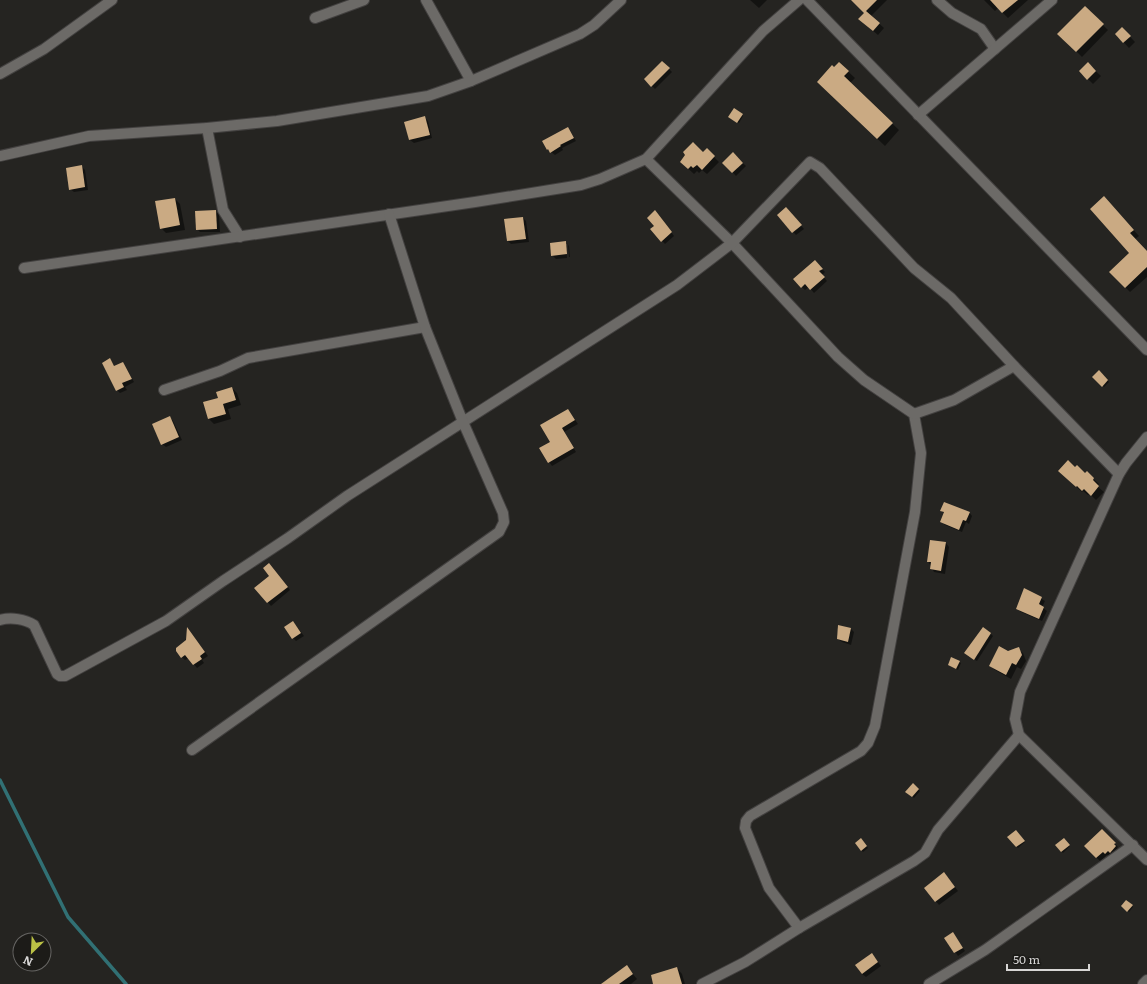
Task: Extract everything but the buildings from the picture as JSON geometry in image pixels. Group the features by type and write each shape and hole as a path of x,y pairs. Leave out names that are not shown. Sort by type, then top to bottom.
{"street":[{"path":"0,74 44,49 112,0"},
{"path":"315,18 364,0"},
{"path":"426,0 471,81"},
{"path":"0,156 88,136 207,128 277,121 428,96 471,81 580,34 594,25 621,0"},
{"path":"24,268 581,185 646,159 763,31 799,0"},
{"path":"807,0 1147,350"},
{"path":"937,0 952,13 981,29 996,49"},
{"path":"918,115 1052,0"},
{"path":"207,128 224,210 240,236"},
{"path":"646,159 732,243 852,370 914,414 921,454 915,512 875,726 872,735 861,751 750,816 746,821 744,828 769,888 799,928"},
{"path":"0,620 10,618 23,620 34,625 57,674 60,676 65,676 166,621 347,496 677,285 732,243 810,162 820,168 914,268 951,298 1014,366 1119,474"},
{"path":"192,750 499,532 504,522 503,513 463,422 425,327 389,214"},
{"path":"164,390 220,371 248,358 425,327"},
{"path":"914,414 954,400 1014,366"},
{"path":"1147,437 1119,474 1020,692 1015,719 1019,735 1147,860"},
{"path":"702,984 744,962 925,853 941,826 1019,735"},
{"path":"930,984 985,950 1133,845"},
{"path":"1143,984 1147,980"}],"waterway":[{"path":"0,780 68,917 126,984"}]}
